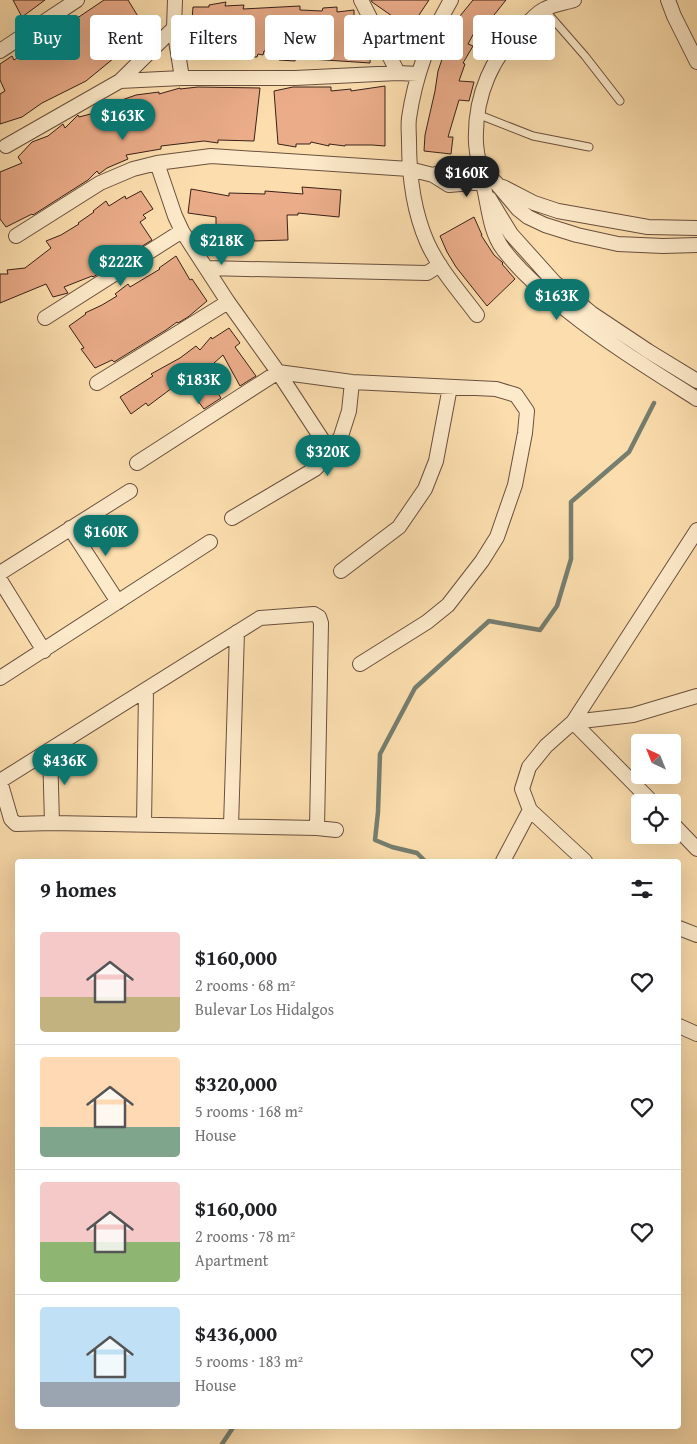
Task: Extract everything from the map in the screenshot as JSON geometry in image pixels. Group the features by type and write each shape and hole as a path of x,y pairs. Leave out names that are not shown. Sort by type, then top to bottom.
{"street":[{"path":"0,51 77,0"},
{"path":"175,15 176,0"},
{"path":"361,0 398,73"},
{"path":"451,0 439,20 418,74 409,120 409,169 415,205 428,242 440,265 477,315"},
{"path":"574,0 544,9 517,32 494,62 482,90 477,114 476,145 490,220 502,247 520,269 548,296 641,364 697,399"},
{"path":"668,0 674,16 697,60"},
{"path":"6,146 120,81 171,31"},
{"path":"179,60 182,78"},
{"path":"120,81 182,78 295,78 398,73 418,74"},
{"path":"16,236 100,183 133,169 157,163 211,156 409,169 433,175 449,185 484,187"},
{"path":"157,163 182,231 228,302 332,453"},
{"path":"433,175 450,170 481,168 498,184 516,207 528,217 545,225 576,235 618,244 697,245"},
{"path":"498,184 534,203 558,211 648,227 697,228"},
{"path":"484,187 511,234 555,283 591,313 697,381"},
{"path":"502,219 508,209 516,207"},
{"path":"45,318 182,231"},
{"path":"206,268 427,273 440,265"},
{"path":"97,383 228,302"},
{"path":"137,463 278,372 352,382 496,389 516,395 527,411 525,433 516,486 497,537 482,561 448,605 427,622 360,664"},
{"path":"232,518 315,469 332,453 341,436 349,411 352,382"},
{"path":"341,572 399,527 426,489 436,461 450,387"},
{"path":"0,574 130,491"},
{"path":"70,528 118,602"},
{"path":"583,859 530,810 522,789 529,767 546,746 573,722 697,530"},
{"path":"0,678 210,542"},
{"path":"0,580 44,651"},
{"path":"317,828 321,623 319,617 314,614 260,618 0,781 11,819 16,824 144,824 336,830"},
{"path":"231,826 237,632"},
{"path":"144,824 146,690"},
{"path":"573,722 632,715 694,701"},
{"path":"573,722 644,794"},
{"path":"50,750 52,823"},
{"path":"504,859 530,810"},
{"path":"681,833 697,848"},
{"path":"681,929 697,934"},
{"path":"681,1027 697,1034"}],"lane":[{"path":"544,9 585,56 620,101"},
{"path":"477,114 533,136 588,147"}],"building":[{"path":"13,0 45,0 25,15 21,15"},
{"path":"104,0 128,0 137,15 90,15 90,60 112,60 86,81 42,103 22,117 0,124 0,94 5,91 0,80 0,64 12,56 14,60 80,60 80,16"},
{"path":"371,0 429,0 419,15 391,15"},
{"path":"473,0 506,0 494,15 473,15 473,35 468,44 473,46 463,63 465,64 459,81 474,82 469,101 459,100 448,137 453,137 451,154 424,151 425,135 442,60 463,60 463,15 461,15"},
{"path":"226,2 225,6 244,5 243,9 300,6 300,10 322,11 323,8 337,7 337,12 354,10 354,15 344,15 344,60 370,60 370,63 326,60 334,60 334,15 265,15 265,51 263,55 258,54 255,57 255,15 192,15 193,7 209,7 209,5"},
{"path":"385,86 385,146 329,144 329,146 311,142 310,144 296,144 296,147 278,144 274,91 293,87 331,87 331,91 351,89 351,91"},
{"path":"180,88 260,88 254,141 218,140 218,143 204,141 161,146 161,149 126,155 128,159 107,168 99,174 97,171 88,180 33,215 6,227 0,219 0,172 22,163 18,157 32,142 48,136 63,124 65,128 78,115 79,117 106,110 105,106 136,95 159,92 159,94"},
{"path":"302,187 341,190 339,217 298,213 298,215 287,215 288,240 216,240 216,217 188,213 191,189 229,196 229,193 265,194 265,191 303,194"},
{"path":"141,191 153,209 143,215 146,218 140,222 152,240 93,277 64,287 68,293 53,297 46,284 0,303 0,274 8,274 7,270 25,268 51,248 46,241 61,235 79,224 106,201 109,206 125,196 126,199"},
{"path":"474,217 481,235 494,255 503,263 515,279 487,306 456,267 440,236"},
{"path":"176,256 190,280 192,279 207,301 188,317 114,362 112,360 95,368 81,349 84,348 69,326 85,313 117,296 115,294 128,284 130,287 160,269"},
{"path":"229,328 240,343 235,347 256,376 240,386 223,355 204,372 221,398 204,409 185,384 182,386 180,382 148,406 146,403 131,414 120,397 153,376 151,374 180,358 196,346 200,350 211,337 212,339"}],"waterway":[{"path":"423,859 417,853 392,847 375,840 380,754 415,688 489,621 540,630 557,606 571,559 571,502 629,452 654,403"},
{"path":"222,1444 232,1429"}]}
